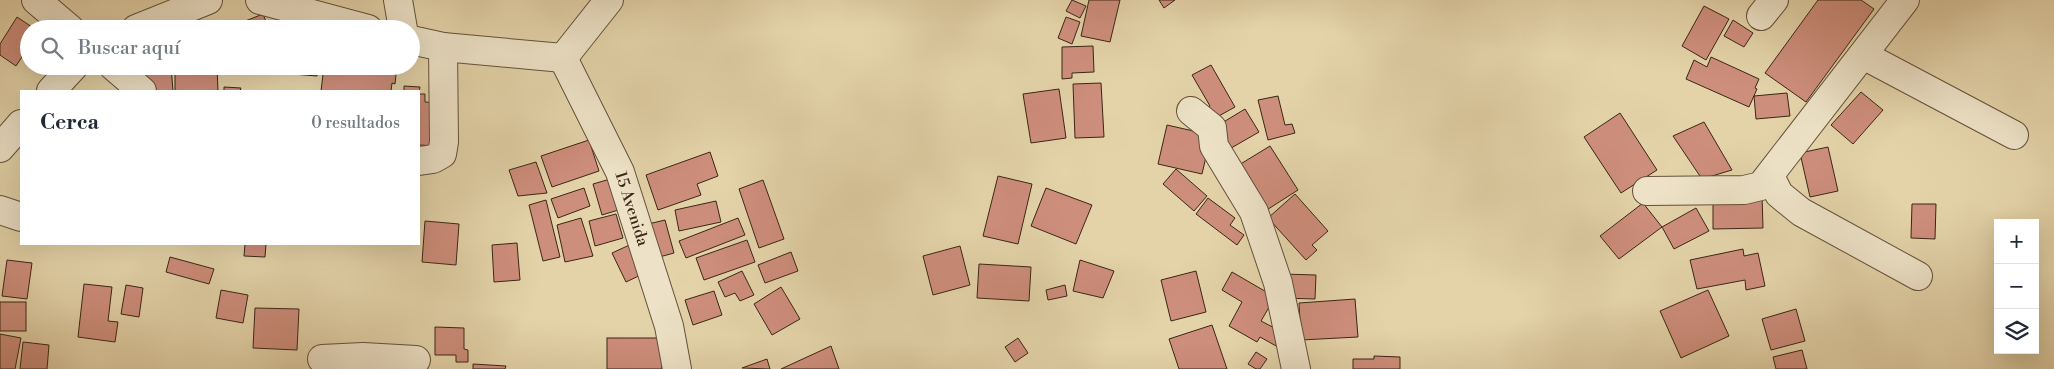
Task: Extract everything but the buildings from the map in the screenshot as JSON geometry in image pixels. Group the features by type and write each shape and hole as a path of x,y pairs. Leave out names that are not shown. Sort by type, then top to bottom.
{"street":[{"path":"36,0 59,20"},
{"path":"158,20 208,0"},
{"path":"260,0 334,20"},
{"path":"398,0 401,20"},
{"path":"420,42 443,47 563,58 610,0"},
{"path":"1647,191 1744,190 1761,186 1905,0"},
{"path":"420,161 433,159 442,154 444,142 443,47"},
{"path":"1864,55 2014,135"},
{"name":"15 Avenida","path":"563,58 620,172 669,326 678,369"},
{"path":"52,90 66,75"},
{"path":"123,75 141,90"},
{"path":"1191,111 1212,128 1214,146 1254,212 1278,283 1296,369"},
{"path":"0,148 20,125"},
{"path":"1770,176 1779,194 1801,212 1918,276"},
{"path":"0,210 20,217"},
{"path":"322,359 363,363 416,360"}]}
